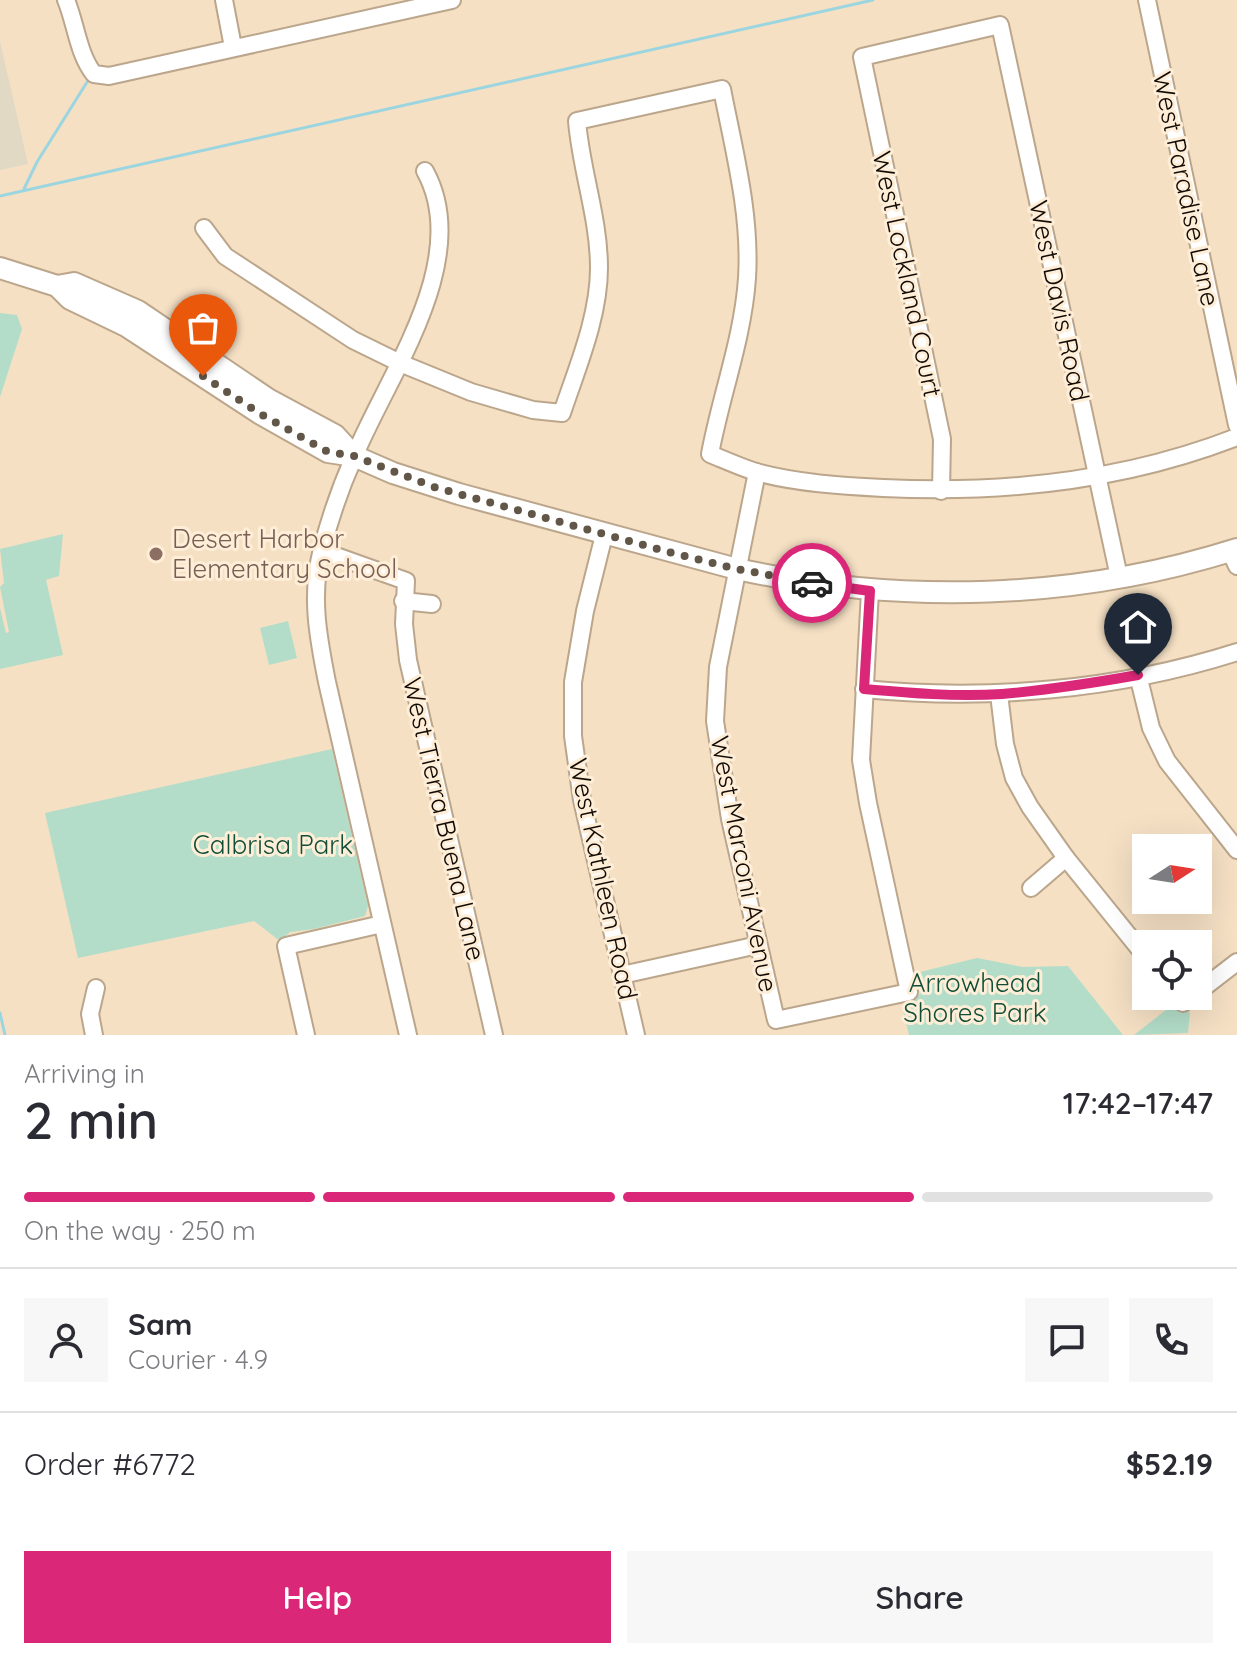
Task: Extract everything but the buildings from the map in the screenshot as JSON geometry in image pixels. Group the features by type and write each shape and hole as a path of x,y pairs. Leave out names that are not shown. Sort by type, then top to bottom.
{"main road":[{"path":"0,268 57,286 74,283 138,311 174,345 335,435 354,456 434,487 737,569 780,579 870,591 926,593 1000,591 1119,577 1235,556"}],"street":[{"path":"66,0 84,61 94,74 109,76 382,7 452,0"},
{"path":"224,0 233,47"},
{"name":"West Paradise Lane","path":"1147,0 1237,425"},
{"name":"West Davis Road","path":"862,57 1000,25 1119,577"},
{"name":"West Lockland Court","path":"862,57 942,439 941,491"},
{"path":"204,228 225,256 353,340 471,392 533,410 562,413 587,335 599,270 577,121 722,89 746,213 747,278 741,325 710,454 757,472 845,486 941,491 994,489 1097,477 1162,462 1237,437"},
{"path":"408,1035 338,737 316,623 315,590 322,551 354,456 400,363 429,290 438,231 434,188 425,171"},
{"name":"West Marconi Avenue","path":"757,472 718,667 715,721 730,819 776,1020 909,992 861,760 864,689"},
{"name":"West Kathleen Road","path":"604,535 585,611 573,682 573,736 582,800 636,1035"},
{"name":"West Tierra Buena Lane","path":"322,551 406,581 403,601 408,660 494,1035"},
{"path":"870,591 864,689 917,694 999,694 1071,687 1205,662 1237,652"},
{"path":"403,601 432,604"},
{"path":"1138,675 1151,728 1167,761 1237,850"},
{"path":"999,694 1005,744 1014,778 1066,858 1132,940"},
{"path":"1031,888 1066,858"},
{"path":"306,1035 286,946 382,924"},
{"path":"622,975 758,945"},
{"path":"1212,981 1237,962"},
{"path":"94,1035 90,1014 96,988"}],"shaded area":[{"path":"0,41 28,164 0,170"}],"green space":[{"path":"0,313 17,315 22,329 0,397"},
{"path":"63,534 59,576 46,580 63,655 0,669 0,608 6,633 9,632 0,587 4,583 0,549"},
{"path":"288,621 297,658 269,665 260,628"},
{"name":"Calbrisa Park","path":"332,749 368,906 365,916 290,932 280,941 254,921 78,958 45,813"},
{"name":"Arrowhead Shores Park","path":"977,958 1023,967 1068,966 1123,1035 909,1035 902,1007 920,993 923,983 920,972"},
{"path":"1166,1010 1190,1012 1188,1033 1134,1035"}],"waterway":[{"path":"0,196 873,0"},
{"path":"24,189 37,162 89,79"},
{"path":"0,1013 5,1035"}],"way so far":[{"path":"203,376 298,437 328,452 354,456 434,487 552,521 693,559 780,579 812,583"}],"place":[{"name":"Desert Harbor Elementary School","path":"156,554"}],"route":[{"path":"812,583 870,591 864,689 917,694 999,694 1071,687 1138,675"}]}
